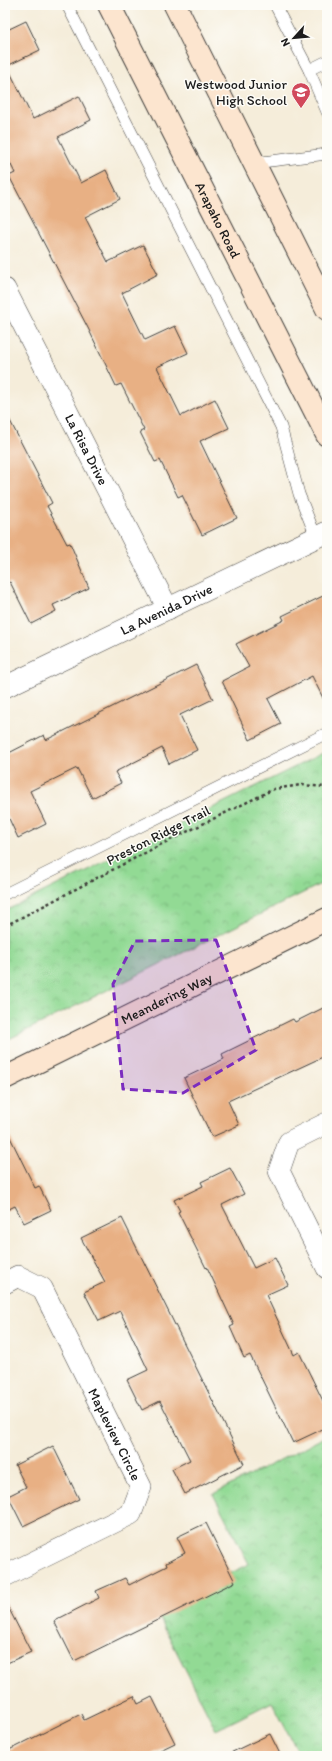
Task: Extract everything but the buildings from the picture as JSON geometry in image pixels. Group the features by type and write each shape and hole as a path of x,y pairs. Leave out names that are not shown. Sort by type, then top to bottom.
{"main road":[{"name":"Arapaho Road","path":"109,5 327,435"},
{"path":"175,5 327,309"},
{"name":"Meandering Way","path":"5,1078 327,919"}],"street":[{"name":"La Risa Drive","path":"5,289 168,609"},
{"name":"La Avenida Drive","path":"5,687 321,535"},
{"path":"327,1123 289,1142 279,1171 327,1268"},
{"name":"Mapleview Circle","path":"5,1283 18,1276 42,1288 140,1487 131,1514 5,1576"}],"lane":[{"path":"67,5 281,427 299,494 321,535"},
{"path":"275,5 309,70 327,112"},
{"path":"309,70 327,61"},
{"path":"254,163 327,154"},
{"path":"5,894 327,733"}],"path":[{"name":"Preston Ridge Trail","path":"5,926 160,845 274,789 301,785 327,787"}],"highlighted area":[{"path":"216,940 256,1050 183,1093 123,1089 113,984 135,941"}],"green space":[{"path":"327,751 327,881 5,1041 5,911"},
{"path":"327,1436 327,1756 300,1756 272,1702 216,1730 156,1611 249,1564 213,1494"}],"place":[{"name":"Westwood Junior High School","path":"301,109"}]}
